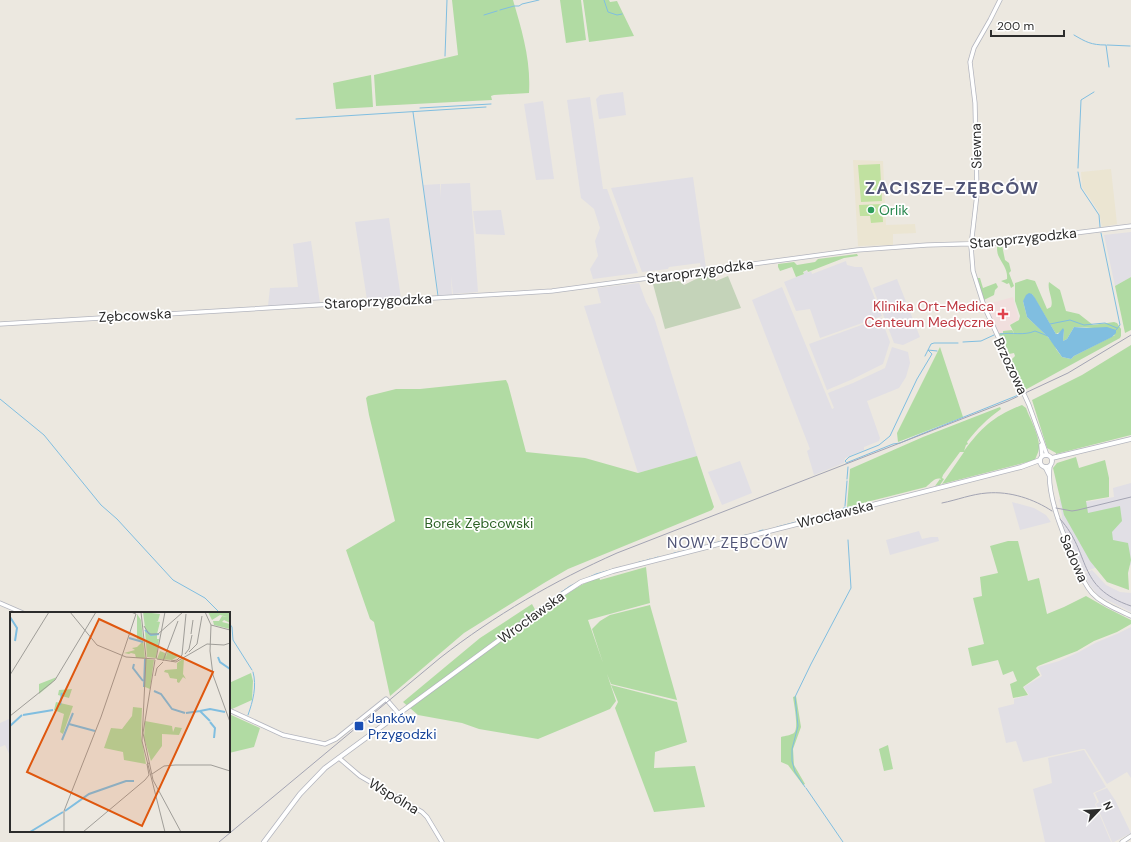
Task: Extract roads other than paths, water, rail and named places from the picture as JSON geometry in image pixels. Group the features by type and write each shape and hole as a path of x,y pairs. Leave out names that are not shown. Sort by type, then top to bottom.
{"main road":[{"path":"1043,460 1051,462 1067,455 1131,439"},
{"name":"Wrocławska","path":"339,758 555,598 574,586 589,579 613,571 925,492 1043,460 1051,462"},
{"path":"264,842 305,789 320,773 339,758"}],"street":[{"name":"Siewna","path":"972,244 977,194 975,103 970,62 974,48 1000,0"},
{"name":"Staroprzygodzka","path":"269,308 552,292 856,250 927,245 996,243 1131,226"},
{"name":"Brzozowa","path":"972,244 973,271 983,302 1029,405 1041,442 1043,460"},
{"name":"Zębcowska","path":"0,324 269,308"},
{"name":"Sadowa","path":"1043,460 1049,476 1058,522 1084,582 1093,594 1101,601 1131,616"},
{"name":"Sadowa","path":"1049,476 1051,462"},
{"path":"0,603 21,612"},
{"path":"230,710 283,735 327,744 336,740 387,698 398,714"},
{"name":"Wspólna","path":"339,758 360,776 422,812 427,817 442,842"},
{"path":"1122,842 1131,836"}],"water":[{"path":"1029,293 1035,298 1056,334 1058,334 1063,328 1063,341 1067,339 1074,327 1107,327 1116,330 1116,333 1112,337 1074,356 1071,359 1062,357 1048,337 1027,317 1023,301"}],"waterway":[{"path":"445,56 447,0"},
{"path":"500,10 539,0"},
{"path":"604,0 608,12 617,15 622,14"},
{"path":"484,15 497,11"},
{"path":"1074,35 1089,43 1106,45 1109,67"},
{"path":"1107,45 1130,46"},
{"path":"1078,168 1081,100 1094,92"},
{"path":"420,108 491,104"},
{"path":"296,119 486,107"},
{"path":"413,112 438,296"},
{"path":"1078,172 1081,188 1099,215 1100,227"},
{"path":"1101,233 1120,325 1116,330"},
{"path":"1050,324 1070,320 1084,325 1105,323 1117,328"},
{"path":"1000,334 1027,333 1035,331 1048,336"},
{"path":"963,342 981,341 994,335"},
{"path":"846,462 845,461 849,457 879,445 890,436 917,379 932,354 928,350 931,344 958,343"},
{"path":"925,356 928,350 937,351"},
{"path":"846,463 893,444 900,443 1021,394"},
{"path":"0,399 44,435 101,505 117,519 173,580 205,598 219,612"},
{"path":"847,479 848,467"},
{"path":"845,506 847,481"},
{"path":"777,527 841,510 845,507 856,506"},
{"path":"759,531 763,530"},
{"path":"750,534 755,533"},
{"path":"742,536 746,535"},
{"path":"805,787 795,772 792,761 792,749 798,726 795,697 851,588 848,540"},
{"path":"718,542 723,541"},
{"path":"710,544 715,543"},
{"path":"701,546 705,545"},
{"path":"683,551 687,550"},
{"path":"674,553 679,552"},
{"path":"665,556 669,555"},
{"path":"652,559 658,557"},
{"path":"639,562 644,561"},
{"path":"527,616 570,586 596,574 621,567"},
{"path":"230,624 232,627 233,640 252,670"},
{"path":"248,715 254,694 255,683 253,672"},
{"path":"806,788 843,842"}],"railway":[{"path":"219,842 440,658 482,627 548,587 617,553 1008,401 1068,373 1131,335"},
{"path":"942,503 981,494 1004,493 1030,500 1052,511"},
{"path":"1056,508 1072,511 1131,497"},
{"path":"1060,519 1070,532 1077,545 1092,579 1101,589 1113,598 1131,606"}],"place":[{"name":"Orlik","path":"871,210"},
{"name":"Klinika Ort-Medica Centeum Medyczne","path":"1003,314"},
{"name":"Janków Przygodzki","path":"359,726"}],"district":[{"name":"ZACISZE-ZĘBCÓW","path":"952,188"},
{"name":"NOWY ZĘBCÓW","path":"728,543"}],"park label":[{"name":"Borek Zębcowski","path":"479,523"}]}
